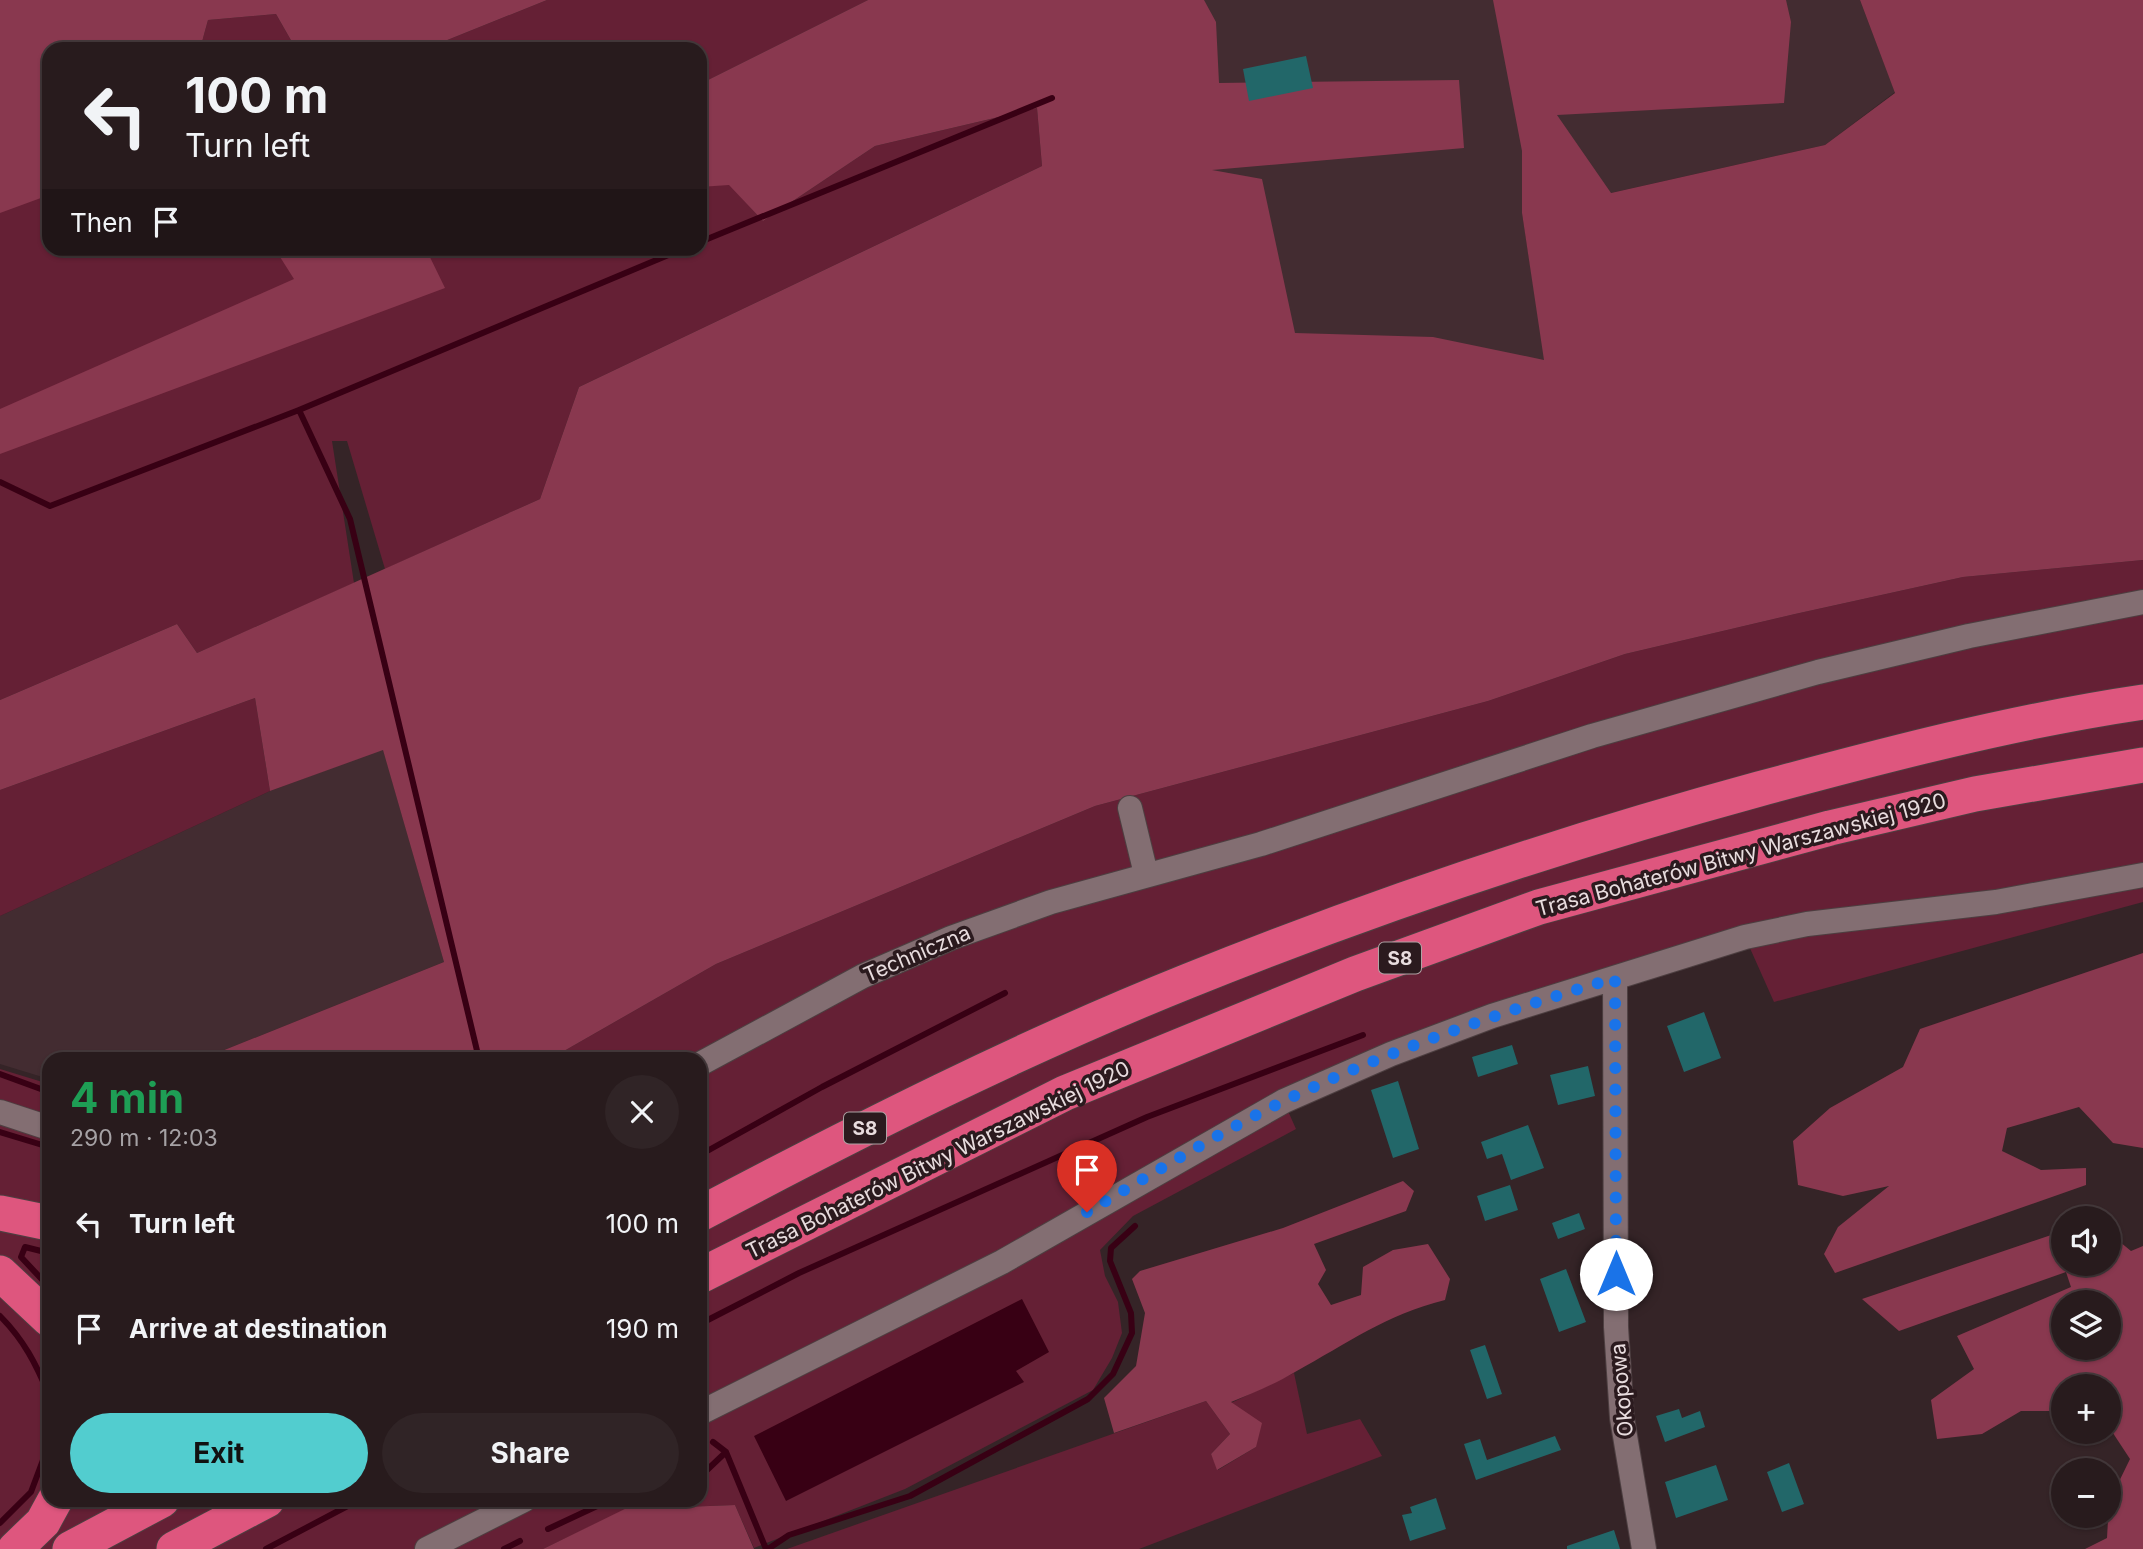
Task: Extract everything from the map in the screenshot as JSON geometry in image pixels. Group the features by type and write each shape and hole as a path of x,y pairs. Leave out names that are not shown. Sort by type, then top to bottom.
{"highway":[{"name":"S8","path":"707,1210 854,1133 1033,1048 1185,982 1348,919 1533,855 1671,813 1964,738 2143,702"},
{"name":"Trasa Bohaterów Bitwy Warszawskiej 1920","path":"707,1272 1065,1093 1343,979 1539,907 1843,825 1975,794 2143,765"},
{"path":"0,1213 42,1222"},
{"path":"0,1273 42,1312"},
{"path":"15,1549 43,1522 51,1507"},
{"path":"70,1549 149,1507"},
{"path":"174,1549 254,1507"}],"street":[{"name":"Techniczna","path":"707,1060 863,976 951,938 1051,902 1146,874 1261,845 1592,736 1818,673 1969,636 2143,602"},
{"path":"1130,808 1146,874"},
{"path":"707,1410 1002,1262 1284,1101 1391,1054 1492,1016 1745,937 1807,924 1996,902 2143,875"},
{"name":"Okopowa","path":"1615,978 1616,1327 1622,1418 1644,1549"},
{"path":"0,1112 42,1126"},
{"path":"427,1549 510,1507"}],"shaded area":[{"path":"0,0 547,0 442,42 292,42 276,14 208,20 202,42 42,42 42,198 0,213"},
{"path":"547,0 868,0 707,80 707,42 442,42"},
{"path":"868,0 1204,0 1216,22 1219,83 1459,80 1464,148 1212,170 1262,179 1295,333 1433,337 1544,360 1522,213 1522,151 1493,0 1786,0 1791,22 1784,103 1557,115 1611,193 1825,145 1895,93 1860,0 2143,0 2143,560 1963,577 1795,614 1625,654 1488,701 1095,806 716,964 562,1052 219,1052 444,962 383,750 270,791 255,698 0,790 0,700 177,624 197,653 540,499 579,387 1042,166 1037,108 875,146 763,221 729,185 707,187 707,80"},
{"path":"1076,0 1860,0 1895,92 1825,145 1522,213 1545,360 1113,450"},
{"path":"276,14 292,42 202,42 208,20"},
{"path":"1037,108 1042,166 579,387 540,499 385,569 347,441 332,441 354,583 197,653 177,624 0,700 0,169 42,166 42,256 707,256 707,186 729,184 763,221 875,146"},
{"path":"279,256 429,256 445,288 0,454 0,409 294,279"},
{"path":"2143,560 2143,902 1774,1002 1745,937 1284,1102 1296,1129 1133,1216 1100,1250 1105,1276 1118,1302 1122,1333 1112,1358 1093,1390 905,1489 754,1548 735,1505 707,1506 707,1052 562,1052 716,964 1095,806 1488,701 1625,654 1963,577"},
{"path":"255,698 270,791 0,916 0,790"},
{"path":"383,749 444,962 219,1052 42,1052 42,1077 0,1064 0,916 270,791"},
{"path":"2143,953 2143,1148 2113,1143 2079,1107 2007,1128 2002,1151 2041,1170 2086,1168 2086,1185 1835,1273 1824,1254 1838,1227 1889,1186 1843,1196 1798,1185 1793,1141 1830,1108 1903,1067 1920,1029"},
{"path":"0,1069 42,1082 42,1507 631,1507 543,1549 0,1549"},
{"path":"1403,1181 1414,1191 1406,1211 1314,1244 1326,1270 1318,1284 1331,1305 1361,1295 1363,1267 1393,1250 1428,1244 1450,1279 1445,1300 1385,1322 1280,1380 1231,1402 1262,1423 1256,1447 1217,1470 1211,1454 1230,1434 1206,1401 1114,1433 1104,1398 1136,1366 1145,1313 1132,1279 1140,1271 1283,1228"},
{"path":"2051,1235 2051,1276 2055,1276 1899,1331 1862,1299"},
{"path":"2121,1243 2131,1251 2143,1246 2143,1549 2085,1549 2107,1538 2108,1528 2121,1528 2121,1477 2130,1459 2120,1444 2121,1374 2051,1374 2051,1411 2021,1411 1982,1434 1937,1439 1931,1400 1974,1369 1957,1336 2051,1296 2051,1360 2121,1360 2121,1290 2064,1290 2071,1287 2067,1276 2121,1276"},
{"path":"1022,1299 1049,1352 1016,1371 1024,1382 786,1501 754,1436"},
{"path":"1294,1373 1307,1434 1360,1419 1382,1456 1139,1549 787,1549 1206,1401 1230,1434 1211,1454 1218,1470 1256,1447 1231,1403"},
{"path":"735,1505 754,1549 543,1549 629,1507"}],"building":[{"path":"1306,56 1313,88 1249,101 1243,69"},
{"path":"1704,1012 1721,1058 1684,1072 1667,1026"},
{"path":"1512,1045 1518,1064 1478,1077 1472,1057"},
{"path":"1588,1066 1595,1096 1558,1105 1550,1075"},
{"path":"1398,1081 1419,1149 1393,1158 1371,1090"},
{"path":"1528,1125 1544,1168 1511,1180 1502,1154 1487,1159 1481,1142"},
{"path":"1510,1185 1518,1210 1485,1221 1477,1196"},
{"path":"1579,1213 1585,1229 1558,1239 1552,1223"},
{"path":"1566,1269 1586,1322 1559,1332 1540,1279"},
{"path":"1485,1345 1502,1394 1487,1399 1470,1350"},
{"path":"1679,1409 1682,1418 1700,1411 1705,1427 1665,1442 1656,1416"},
{"path":"1555,1436 1561,1450 1476,1480 1464,1444 1480,1439 1487,1460"},
{"path":"1789,1463 1804,1504 1782,1512 1767,1472"},
{"path":"1716,1465 1728,1500 1676,1518 1665,1482"},
{"path":"1436,1498 1446,1529 1410,1541 1402,1515 1412,1513 1410,1507"},
{"path":"1614,1530 1620,1549 1567,1549 1567,1546"}],"waterway":[{"path":"707,239 1052,98"},
{"path":"0,482 50,506 299,410 666,256"},
{"path":"299,410 350,519 477,1052"},
{"path":"707,1151 822,1087 1005,993"},
{"path":"707,1320 799,1273 1147,1117 1363,1035"},
{"path":"0,1074 42,1089"},
{"path":"0,1132 42,1145"},
{"path":"768,1549 789,1535 910,1496 1088,1399 1113,1374 1132,1333 1131,1313 1110,1261 1111,1248 1135,1226"},
{"path":"42,1251 25,1247 21,1257 42,1280"},
{"path":"0,1316 29,1353 42,1380"},
{"path":"713,1442 726,1452 766,1549"},
{"path":"707,1470 726,1452"},
{"path":"0,1523 31,1492 42,1463"},
{"path":"266,1549 346,1507"},
{"path":"548,1529 595,1507"},
{"path":"504,1549 520,1541"}],"route":[{"path":"1087,1212 1284,1101 1391,1054 1492,1016 1615,978 1616,1274"}]}
